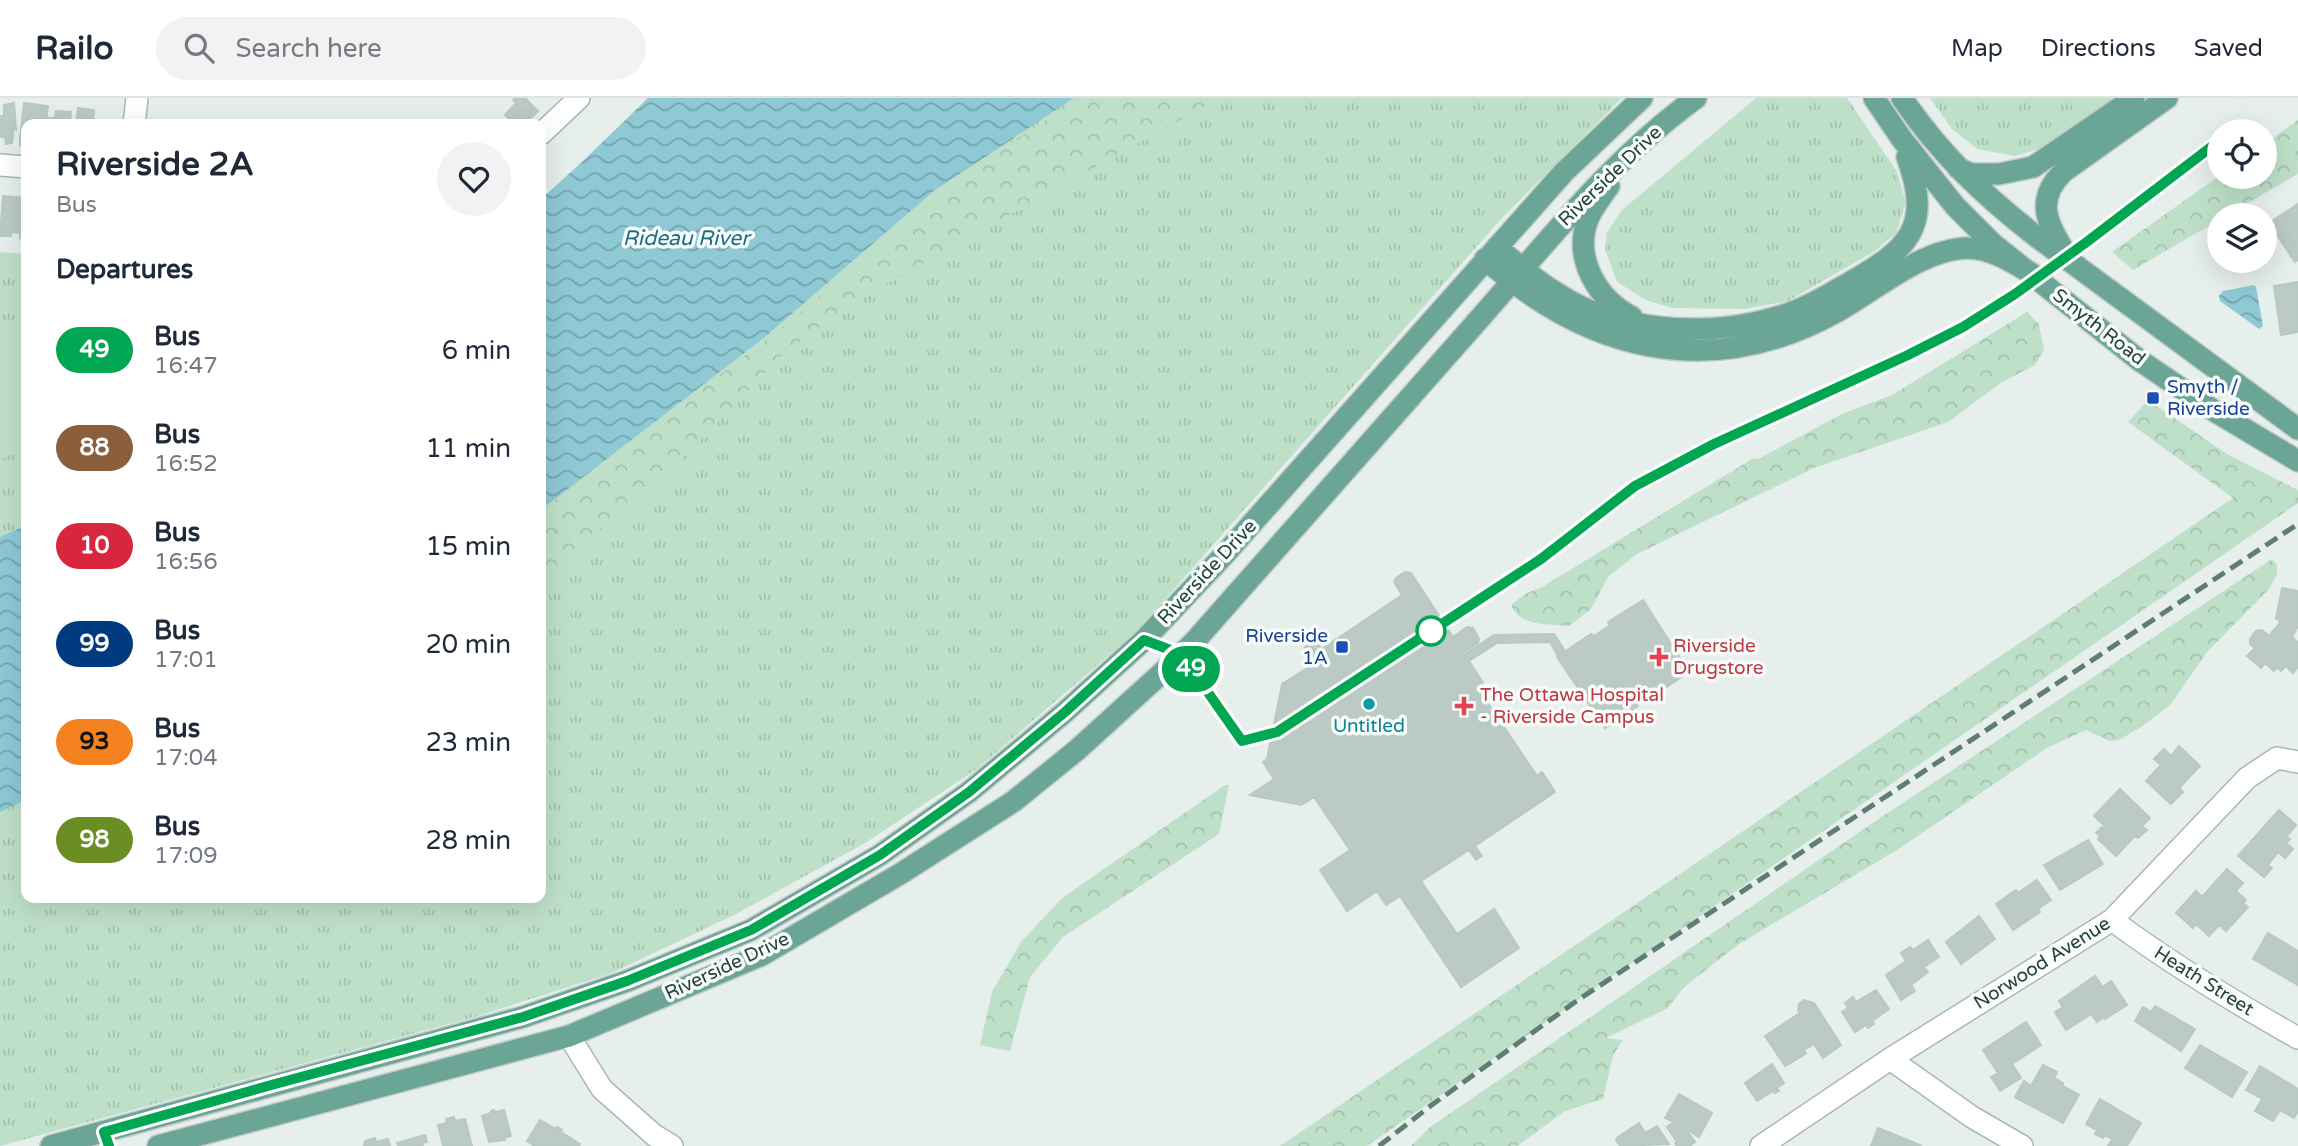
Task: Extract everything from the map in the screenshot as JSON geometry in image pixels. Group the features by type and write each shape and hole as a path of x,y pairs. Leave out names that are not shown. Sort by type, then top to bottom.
{"main road":[{"name":"Riverside Drive","path":"51,1146 106,1139 275,1084 523,1017 627,981 751,930 880,855 969,792 1065,712 1144,640 1225,554 1581,154 1642,98"},
{"name":"Riverside Drive","path":"158,1146 184,1142 569,1035 762,955 988,819 1067,759 1194,642 1576,206 1627,156 1696,98"},
{"name":"Smyth Road","path":"1874,98 1901,138 1955,206 1993,244 2139,360 2216,412 2298,461"},
{"name":"Smyth Road","path":"1902,98 1941,150 1999,208 2298,429"},
{"path":"1958,168 1971,174 1999,174 2033,167 2134,98"},
{"path":"2070,261 2054,233 2046,208 2046,196 2050,187 2063,172 2168,98"},
{"path":"1517,276 1550,288 1595,312 1674,329 1700,329 1778,317 1817,300 1885,261 1905,243 1917,211 1917,187 1901,138"},
{"path":"1627,156 1589,217 1585,231 1585,260 1590,275 1609,301 1620,311 1646,324"},
{"path":"1491,253 1552,310 1592,328 1639,344 1669,350 1694,351 1741,346 1801,330 1839,311 1924,259 1949,251 1969,248 1993,252 2034,275"}],"street":[{"path":"135,119 137,98"},
{"path":"546,129 579,98"},
{"path":"0,164 21,166"},
{"name":"Norwood Avenue","path":"1762,1146 1890,1059 2112,919 2247,778 2277,758 2298,762"},
{"name":"Heath Street","path":"2112,919 2145,944 2243,1007 2298,1038"},
{"path":"569,1035 602,1090 654,1135 672,1146"},
{"path":"1890,1059 1972,1117 2022,1146"}],"green space":[{"path":"1074,98 1622,98 1502,218 1137,631 977,769 865,843 736,914 612,973 478,1016 0,1146 0,812 21,802 21,903 546,903 546,506 765,337 934,191"},
{"path":"1079,98 1219,98 854,302 783,354 648,494 605,524 546,584 546,507 784,326 950,183"},
{"path":"1756,98 1847,98 1896,170 1906,202 1896,233 1875,251 1788,301 1745,309 1673,308 1646,300 1617,282 1605,249 1607,232 1622,210"},
{"path":"1930,98 2114,98 2045,147 2015,156 1977,149 1952,129"},
{"path":"2298,120 2298,174 2277,186 2277,135"},
{"path":"2207,185 2207,189 2272,189 2248,203 2207,203 2207,227 2133,270 2112,252"},
{"path":"0,252 21,254 21,527 0,537"},
{"path":"2027,312 2039,324 2044,350 2035,365 2002,382 1948,422 1814,468 1637,554 1608,577 1591,609 1569,626 1528,621 1515,612 1511,605 1525,594 1542,587 1752,459 1760,458 1842,414 1892,395"},
{"path":"0,337 21,355 21,441 6,459 0,455"},
{"path":"2148,400 2227,454 2298,490 2298,503 1367,1146 1280,1146 2233,498 2128,422"},
{"path":"2272,559 2277,565 2277,574 2269,589 2207,652 2171,704 2143,726 2119,740 2110,741 2086,730 2047,748 1897,850 1739,944 1684,987 1668,1008 1606,1038 1623,1040 1613,1055 1603,1099 1565,1111 1517,1146 1411,1146 1429,1128 1877,820"},
{"path":"1225,785 1229,785 1219,834 1063,937 1030,977 1010,1051 980,1045 992,992 1021,942 1062,898"}],"water":[{"name":"Rideau River","path":"648,98 1074,98 934,191 765,337 546,506 546,194"},
{"path":"2254,285 2263,326 2259,329 2220,301 2219,296 2223,291"},
{"path":"21,527 21,802 0,812 0,537"}],"building":[{"path":"525,98 538,111 530,119 510,119 505,115 516,103 513,100"},
{"path":"14,103 16,129 14,127 12,143 6,144 5,137 0,137 0,116 4,116 4,105"},
{"path":"24,103 48,106 46,119 22,119"},
{"path":"78,108 94,110 93,119 77,119"},
{"path":"56,111 71,112 70,119 48,119 55,118"},
{"path":"3,196 21,198 21,238 20,233 11,232 11,236 0,236"},
{"path":"2298,204 2298,260 2295,262 2277,235 2277,218"},
{"path":"2298,282 2298,332 2281,335 2274,286"},
{"path":"1405,572 1411,573 1453,637 1467,627 1473,628 1479,639 1478,643 1463,653 1464,655 1494,635 1554,634 1565,651 1558,656 1550,642 1497,643 1469,661 1483,683 1477,687 1537,776 1542,772 1555,792 1475,846 1482,856 1476,860 1469,850 1421,881 1457,934 1494,909 1519,948 1461,987 1400,896 1386,905 1377,891 1347,911 1320,870 1350,850 1314,797 1301,805 1250,795 1274,779 1263,762 1267,759 1282,684 1312,665 1304,653 1305,647 1315,641 1322,649 1402,595 1394,582"},
{"path":"2282,588 2298,591 2298,626 2292,637 2298,642 2298,667 2293,673 2286,666 2281,671 2277,667 2274,671 2265,663 2261,668 2247,656 2255,648 2250,644 2250,639 2256,631 2262,630 2269,636 2279,624 2280,620 2276,619"},
{"path":"1643,600 1689,672 1656,694 1653,692 1638,702 1638,706 1605,728 1557,657 1591,634 1594,636 1609,626 1608,622"},
{"path":"2179,746 2200,766 2179,788 2183,792 2171,804 2146,781 2161,765 2154,759 2164,749 2171,756"},
{"path":"2120,789 2150,818 2142,826 2147,830 2138,838 2135,836 2116,856 2098,839 2100,836 2096,833 2102,827 2108,829 2094,816"},
{"path":"2279,810 2296,825 2286,837 2290,839 2286,843 2293,849 2285,858 2278,852 2268,865 2272,868 2264,877 2238,856"},
{"path":"2088,840 2103,864 2060,890 2044,865"},
{"path":"2227,869 2243,883 2236,891 2246,900 2243,903 2248,907 2226,931 2219,925 2209,936 2196,924 2193,928 2176,913 2196,891 2202,897"},
{"path":"2037,880 2051,900 2038,909 2040,912 2013,930 1996,904"},
{"path":"1979,916 1995,939 1961,964 1946,942"},
{"path":"2268,933 2298,951 2298,985 2253,959"},
{"path":"1928,940 1939,957 1924,967 1928,972 1911,985 1915,991 1901,1000 1886,975 1906,961 1901,953 1910,947 1913,950"},
{"path":"2095,976 2103,987 2111,981 2127,1005 2097,1022 2091,1014 2066,1030 2055,1012 2063,1007 2059,1001"},
{"path":"1876,990 1889,1009 1872,1021 1874,1024 1868,1028 1866,1025 1855,1032 1842,1012 1848,1008 1845,1003 1853,997 1856,1002"},
{"path":"1804,1000 1814,1003 1841,1045 1823,1058 1814,1044 1804,1050 1806,1053 1801,1057 1785,1066 1765,1036 1800,1013 1799,1004"},
{"path":"2155,1006 2195,1029 2181,1051 2135,1021 2143,1007 2151,1012"},
{"path":"2026,1022 2041,1045 2012,1064 2021,1078 2000,1091 1991,1077 1998,1073 1983,1050"},
{"path":"2200,1045 2247,1072 2232,1097 2185,1068"},
{"path":"1772,1064 1784,1083 1777,1088 1779,1091 1773,1091 1757,1101 1745,1083"},
{"path":"2043,1065 2057,1072 2054,1078 2079,1095 2063,1123 2015,1097 2024,1081 2031,1086"},
{"path":"2260,1066 2298,1089 2298,1111 2294,1118 2280,1110 2273,1121 2255,1111 2262,1099 2246,1090"},
{"path":"1679,1094 1712,1113 1699,1137 1686,1129 1695,1142 1689,1146 1675,1144 1677,1142 1667,1127 1674,1122 1665,1118"},
{"path":"2100,1099 2141,1123 2127,1146 2108,1146 2112,1139 2095,1134 2097,1130 2086,1124"},
{"path":"494,1110 504,1110 511,1136 504,1138 505,1140 489,1142 482,1116"},
{"path":"454,1117 455,1121 465,1119 472,1146 443,1146 438,1125 447,1123 446,1119"},
{"path":"540,1120 562,1130 561,1132 580,1144 579,1146 535,1146 527,1141"},
{"path":"1639,1123 1645,1133 1657,1126 1669,1144 1620,1146 1617,1138"},
{"path":"1878,1128 1922,1146 1871,1146"},
{"path":"425,1135 427,1142 422,1143 423,1146 398,1146 397,1143"},
{"path":"375,1138 376,1142 388,1139 390,1146 364,1146 365,1141"}],"railway":[{"path":"1379,1146 1578,1000 2298,524"}],"bus line":[{"name":"49","path":"109,1146 104,1132 523,1017 627,981 751,930 880,855 969,792 1065,712 1144,640 1181,654 1242,741 1277,732 1541,559 1635,486 1714,444 1963,327 2015,294 2207,150"}],"place":[{"name":"Smyth / Riverside","path":"2153,398"},
{"name":"Riverside 1A","path":"1342,647"},
{"name":"Riverside Drugstore","path":"1659,657"},
{"name":"Untitled","path":"1369,704"},
{"name":"The Ottawa Hospital - Riverside Campus","path":"1464,706"}]}
